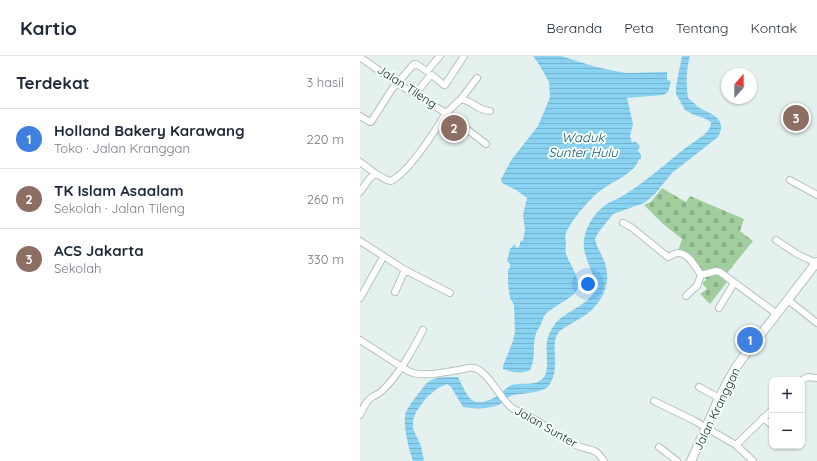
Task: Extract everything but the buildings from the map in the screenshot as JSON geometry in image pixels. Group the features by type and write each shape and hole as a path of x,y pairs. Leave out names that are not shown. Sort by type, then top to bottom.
{"main road":[{"name":"Jalan Kranggan","path":"691,461 729,379 743,358 817,262"}],"street":[{"path":"361,117 372,122 392,89 414,64 427,71 440,56"},
{"path":"415,94 432,75 444,85 446,84 464,56"},
{"name":"Jalan Tileng","path":"360,57 369,58 398,83 446,113 412,161 394,179 388,181 376,174"},
{"path":"477,78 461,99 446,113 486,144"},
{"path":"461,99 470,102 482,110 490,111"},
{"path":"360,162 376,174 372,176 360,192"},
{"path":"790,180 817,195"},
{"path":"623,223 631,226 668,257 677,253 688,257 694,263 701,275"},
{"path":"776,240 797,254 817,262"},
{"path":"360,241 405,270 450,293"},
{"path":"360,298 381,261"},
{"path":"395,292 405,270"},
{"path":"701,275 718,271 777,314"},
{"path":"686,296 697,286 701,275"},
{"path":"719,308 734,283"},
{"path":"788,300 817,323"},
{"path":"360,415 366,404 382,391 401,367 424,330"},
{"path":"360,340 401,367"},
{"name":"Jalan Sunter","path":"401,367 411,373 420,375 476,368 514,409 534,419 578,446 597,452 604,461"},
{"path":"805,378 808,377 817,378"},
{"path":"699,387 719,398"},
{"path":"654,401 693,420 736,445 753,461"},
{"path":"736,445 769,413"},
{"path":"764,418 769,422"},
{"path":"659,447 677,461"}],"green space":[{"path":"662,188 686,202 690,196 744,219 740,231 753,241 723,278 727,282 710,304 700,294 707,289 702,283 706,280 697,266 678,251 682,239 662,223 644,205 651,202"}],"water":[{"name":"Waduk Sunter Hulu","path":"533,56 561,56 596,67 625,73 667,72 667,80 671,81 668,92 663,95 627,98 633,124 630,136 632,143 635,141 640,146 638,151 641,155 641,159 639,159 637,164 628,173 596,194 581,210 568,228 565,236 566,253 577,277 577,290 569,298 545,315 535,336 533,360 530,370 517,372 503,369 515,332 514,305 510,298 508,283 508,269 510,268 510,264 507,261 510,249 515,244 516,248 519,247 520,242 523,240 525,230 523,215 527,198 516,190 502,183 501,179 512,159 538,126 550,97 549,82"},
{"path":"682,56 690,56 687,77 688,98 698,107 713,115 720,121 721,131 718,137 672,173 654,195 644,203 613,214 598,233 595,239 604,260 607,274 607,281 603,295 590,312 558,333 555,345 554,373 548,387 539,391 512,396 507,398 501,404 488,408 463,407 451,387 447,384 438,388 426,398 416,412 413,420 413,429 421,446 424,461 413,461 406,436 406,412 429,381 441,378 458,377 464,390 472,400 476,402 483,402 500,394 510,386 537,382 544,377 547,369 547,341 551,330 566,314 588,300 593,294 595,288 595,280 584,249 585,236 593,218 602,208 643,182 704,135 709,129 711,122 685,110 676,94 676,86"}],"place":[{"name":"ACS Jakarta","path":"796,118"},
{"name":"TK Islam Asaalam","path":"454,128"},
{"name":"Holland Bakery Karawang","path":"750,340"}]}
